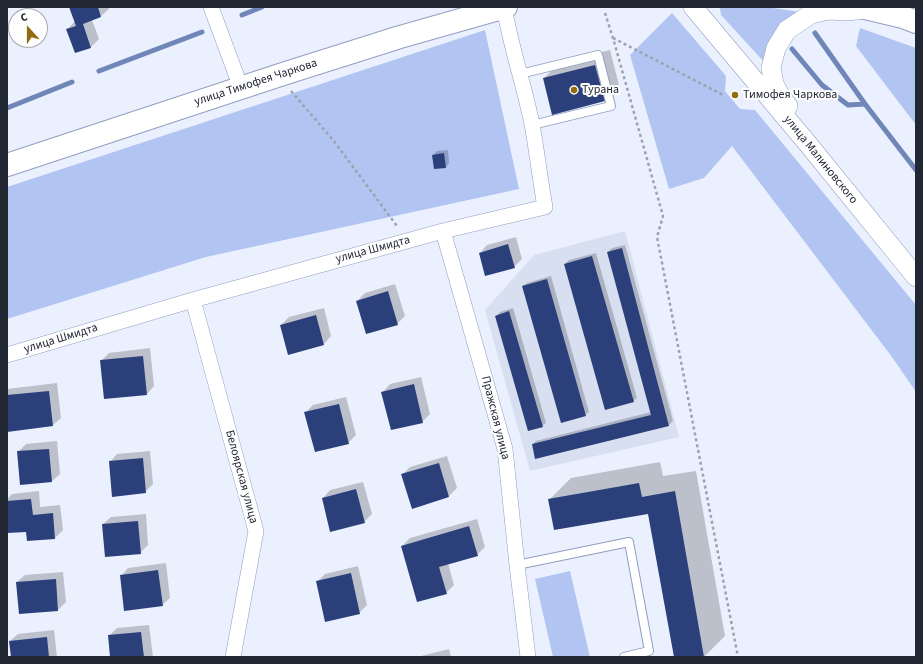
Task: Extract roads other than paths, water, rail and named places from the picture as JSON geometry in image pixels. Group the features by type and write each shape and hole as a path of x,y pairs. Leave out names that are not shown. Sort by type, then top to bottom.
{"main road":[{"name":"улица Тимофея Чаркова","path":"7,165 283,74 400,37 505,7"},
{"path":"865,8 908,15"}],"street":[{"path":"212,7 241,88"},
{"name":"улица Шмидта","path":"7,355 193,300 443,231 545,207 532,125 507,24 505,7"},
{"name":"улица Малиновского","path":"692,7 808,144 916,277"},
{"path":"808,144 794,114 781,97 774,84 771,68 776,48 786,30 811,14 828,10 848,11 865,8"},
{"name":"Пражская улица","path":"443,231 505,450 528,657"},
{"name":"Белоярская улица","path":"193,300 256,531 234,657"}],"lane":[{"path":"520,74 598,55 611,106 532,125"},
{"path":"517,566 629,542 648,651 624,657"}],"waterway":[{"path":"242,15 262,7"},
{"path":"99,71 202,32"},
{"path":"815,33 865,104"},
{"path":"792,49 822,85 848,105 865,104 916,170"},
{"path":"7,108 72,82"}],"place":[{"name":"Турана","path":"574,90"},
{"name":"Тимофея Чаркова","path":"735,95"}]}
